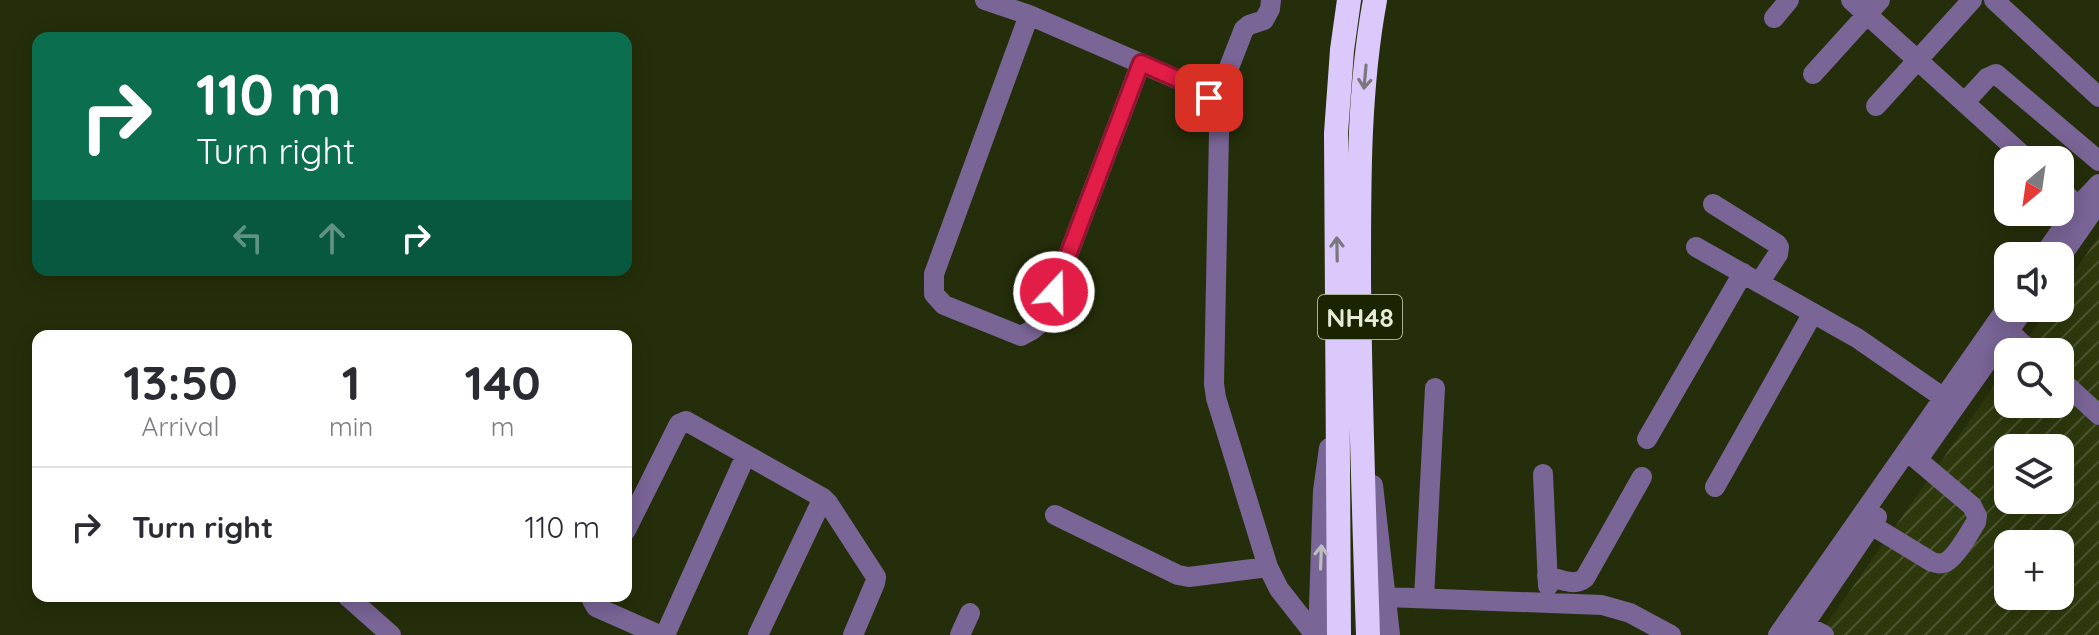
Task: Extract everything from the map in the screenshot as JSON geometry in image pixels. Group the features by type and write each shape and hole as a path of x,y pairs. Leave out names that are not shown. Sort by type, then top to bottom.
{"highway":[{"name":"NH48","path":"1349,0 1336,133 1349,385 1368,635"},
{"name":"NH48","path":"1339,635 1365,74 1375,0"}],"street":[{"path":"985,0 1029,15 1193,86 1214,106"},
{"path":"1271,0 1264,20 1244,29 1214,106 1219,132 1214,384 1268,567 1279,589 1317,635"},
{"path":"1774,18 1789,0"},
{"path":"1851,0 1874,7 1917,60 2013,146"},
{"path":"1876,106 1972,0"},
{"path":"1994,0 2099,97"},
{"path":"1813,74 1874,7"},
{"path":"1029,15 934,274 934,294 944,305 1021,336 1043,321 1141,63"},
{"path":"1965,102 1987,78 1996,74 2099,161"},
{"path":"2053,242 2078,206 2099,184"},
{"path":"2071,242 2099,197"},
{"path":"2074,202 2078,206"},
{"path":"1647,439 1751,278 1778,254 1779,247 1713,204"},
{"path":"1696,247 1955,391"},
{"path":"1715,487 1813,313"},
{"path":"1824,635 1792,628 2003,322"},
{"path":"2007,322 2020,338"},
{"path":"1349,385 1390,635"},
{"path":"1317,635 1323,491 1349,385"},
{"path":"1424,598 1435,388"},
{"path":"2074,392 2099,415"},
{"path":"632,518 681,422 686,421 828,503 876,577 853,635"},
{"path":"593,602 596,607 662,635 746,455"},
{"path":"1866,522 1939,564 1952,557 1960,546 1976,522 1975,511 1912,455"},
{"path":"1543,474 1549,603"},
{"path":"1547,576 1573,583 1582,582 1642,477"},
{"path":"758,635 823,498"},
{"path":"1055,515 1178,575 1189,577 1268,567"},
{"path":"1386,597 1602,605 1617,608 1659,632"},
{"path":"354,602 391,635"},
{"path":"960,635 970,613"}],"shaded area":[{"path":"2099,236 2099,635 1819,635 1994,386 1994,418 2074,418 2074,338 2028,338 2039,322 2074,322 2074,272"}],"route":[{"path":"1054,292 1141,63 1193,86 1209,98"}]}
